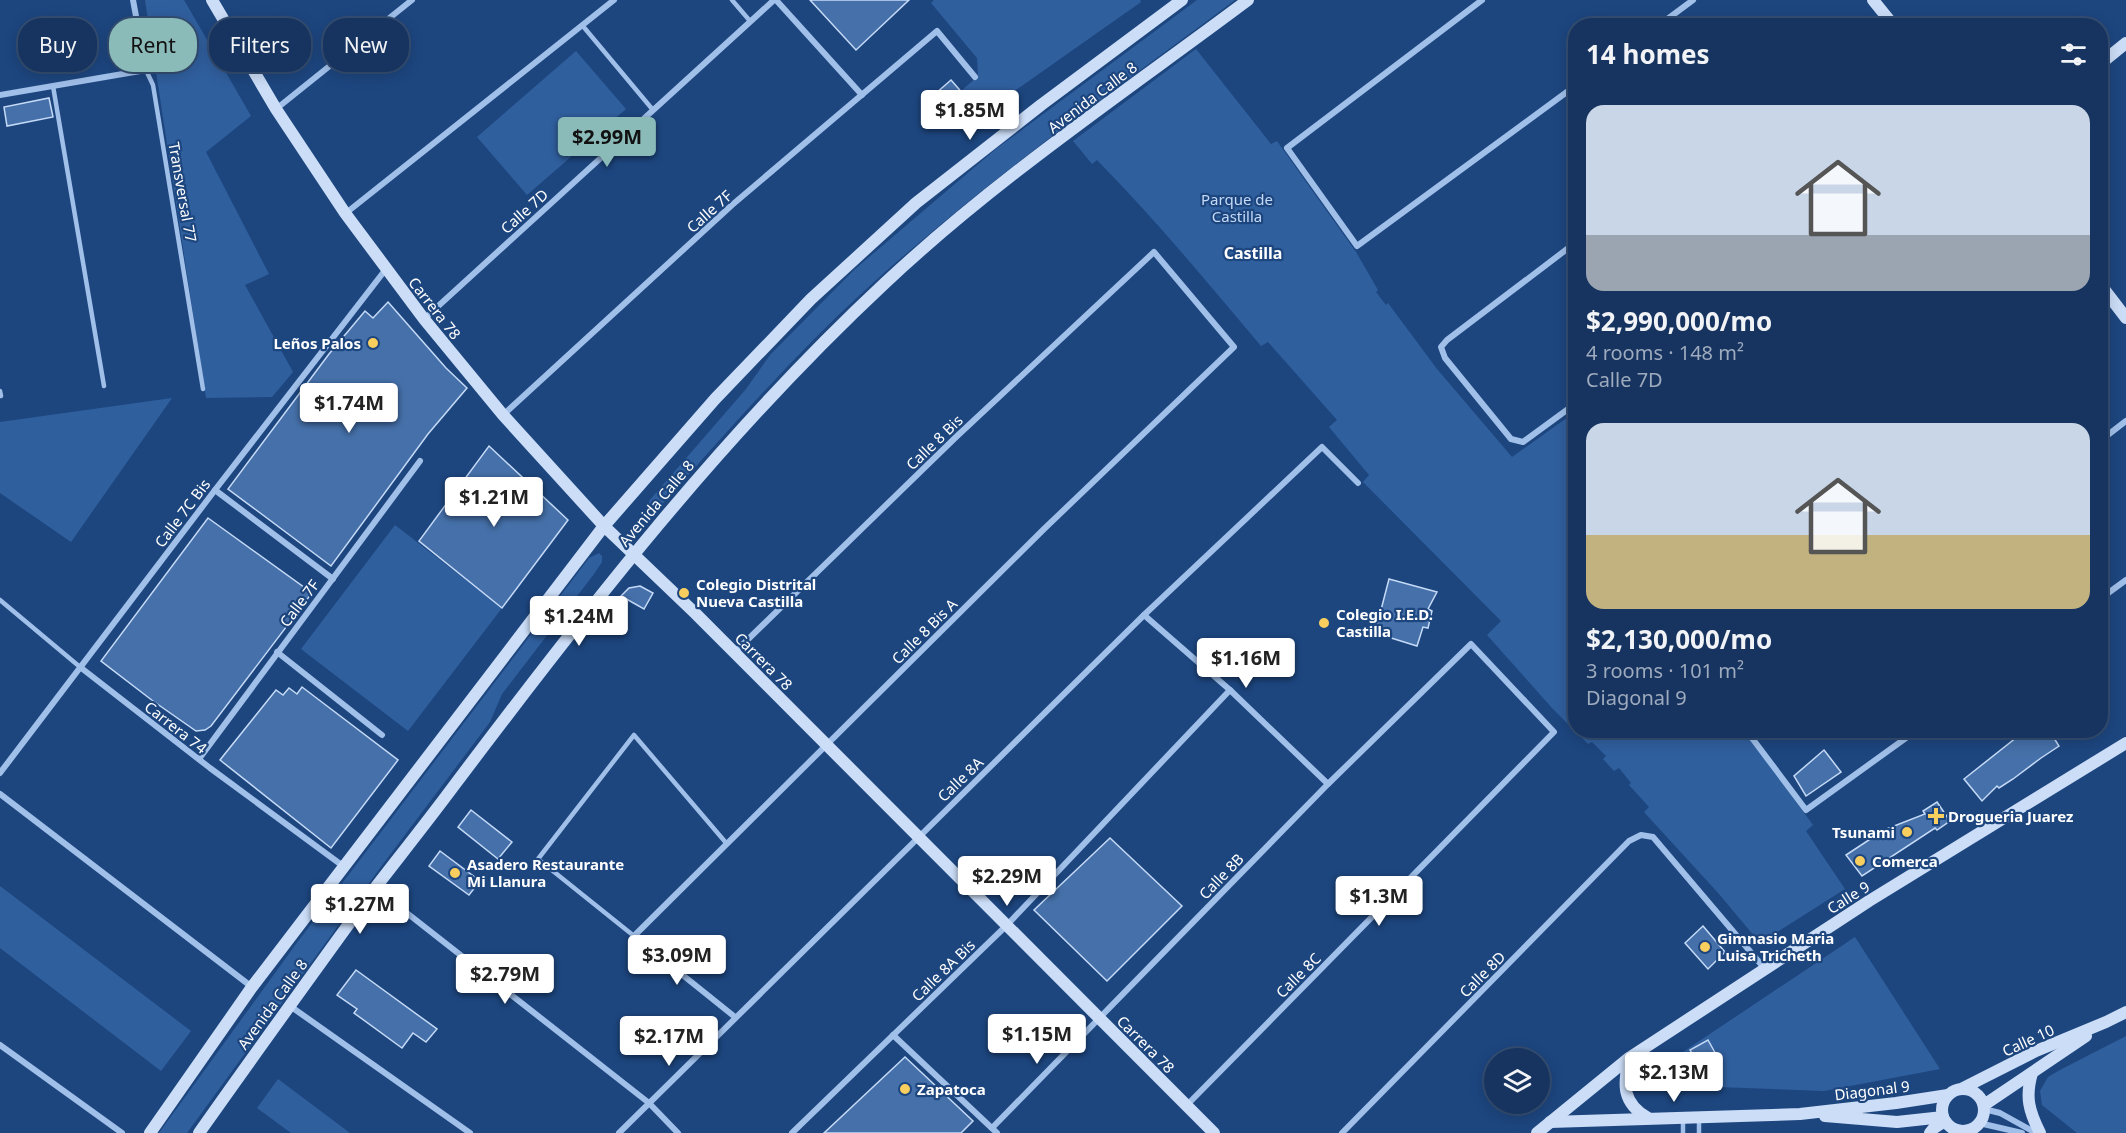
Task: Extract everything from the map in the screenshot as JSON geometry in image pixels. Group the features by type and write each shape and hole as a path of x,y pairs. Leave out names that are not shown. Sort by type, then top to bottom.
{"street":[{"name":"Transversal 77","path":"133,0 136,18"},
{"name":"Carrera 78","path":"212,0 276,109 345,213 424,319 503,415 604,526 1214,1133"},
{"path":"276,109 412,0"},
{"path":"345,213 614,0"},
{"path":"775,0 862,95"},
{"name":"Calle 7D","path":"424,319 775,0"},
{"name":"Avenida Calle 8","path":"150,1133 252,987 604,526 716,399 811,299 854,258 956,171 1182,0"},
{"name":"Avenida Calle 8","path":"199,1133 375,888 633,554 698,476 801,365 903,267 993,190 1248,0"},
{"path":"1482,0 1287,148 1357,246 1568,92"},
{"path":"1669,18 1693,0"},
{"path":"1873,0 1888,18"},
{"name":"Calle 7F","path":"503,415 732,205 937,32 975,77"},
{"path":"2108,58 2126,43"},
{"path":"0,95 134,72"},
{"path":"1568,248 1447,340 1441,347 1445,358 1511,439 1523,442 1568,409"},
{"name":"Calle 8 Bis","path":"734,653 955,438 1154,252 1234,347"},
{"name":"Calle 7C Bis","path":"0,773 386,269"},
{"path":"2108,294 2126,318"},
{"name":"Calle 8 Bis A","path":"634,936 1044,529 1234,347"},
{"path":"2108,435 2126,422"},
{"name":"Calle 8A","path":"619,1133 1144,615 1322,447 1358,483"},
{"name":"Calle 7F","path":"199,759 420,461"},
{"path":"215,490 333,579"},
{"path":"2108,593 2126,580"},
{"path":"1144,615 1230,690 1328,784"},
{"name":"Calle 8C","path":"1186,1106 1554,732 1471,644"},
{"name":"Calle 8B","path":"994,1131 1328,784 1471,644"},
{"path":"277,652 382,735"},
{"name":"Carrera 74","path":"80,667 343,866"},
{"name":"Calle 8A Bis","path":"794,1132 1006,926 1230,690"},
{"path":"1752,738 1806,810 1906,738"},
{"name":"Calle 9","path":"1538,1133 1629,1058 1879,895 2126,743"},
{"path":"0,794 252,987"},
{"name":"Calle 8D","path":"1342,1133 1629,841 1641,835 1653,837 1764,969"},
{"path":"375,888 648,1103 678,1133"},
{"path":"634,936 735,1017"},
{"path":"289,1006 470,1133"},
{"name":"Calle 10","path":"1984,1107 2106,1022 2126,1011"},
{"name":"Calle 10","path":"1963,1088 2036,1051 2106,1022"},
{"path":"893,1035 994,1131"},
{"path":"0,1045 122,1133"},
{"path":"1629,1058 1625,1077 1627,1097 1639,1113 1648,1118"},
{"path":"2032,1073 2027,1094 2028,1105 2038,1133"},
{"path":"1930,1133 1934,1128 1948,1125 1968,1130 1979,1123 1984,1107 1980,1096 1963,1088 1953,1090 1942,1105 1948,1125"},
{"name":"Diagonal 9","path":"1550,1122 1800,1114 1948,1095"},
{"path":"1984,1107 2038,1133"},
{"name":"Diagonal 9","path":"1800,1114 1948,1125"},
{"path":"1898,1122 1907,1133"},
{"path":"1979,1123 2022,1133"}],"lane":[{"path":"732,0 750,21"},
{"path":"582,25 653,110"},
{"name":"Transversal 77","path":"147,72 155,96 203,389"},
{"path":"53,86 104,386"},
{"name":"Carrera 74","path":"0,600 80,667"},
{"path":"634,936 538,859 634,735 727,844"},
{"path":"1699,1116 1699,1133"},
{"path":"1683,1118 1683,1133"}],"green space":[{"path":"145,0 184,0 194,18 148,18"},
{"path":"934,0 1140,0 1141,2 982,114 962,90 978,76 977,58 931,3"},
{"path":"1197,0 1235,0 999,177 908,252 810,343 654,513 647,510 649,501 746,389 770,355 855,269 996,149"},
{"path":"197,23 209,43 209,72 226,72 251,116 206,152 269,274 245,285 293,372 272,397 206,398 156,72 197,72"},
{"name":"Parque de Castilla","path":"1196,49 1271,144 1277,141 1356,252 1378,290 1376,292 1386,305 1388,303 1437,369 1512,457 1568,417 1568,724 1487,635 1501,621 1363,482 1369,475 1329,427 1337,420 1268,342 1261,346 1119,182 1097,160 1092,164 1073,141"},
{"path":"576,51 626,109 527,195 477,137"},
{"path":"172,398 71,542 0,493 0,422"},
{"path":"395,525 502,608 408,731 301,649"},
{"path":"599,553 602,556 602,562 502,694 490,722 383,864 187,1133 159,1133 296,944 589,558"},
{"name":"Parque de Castilla","path":"1582,738 1749,738 1813,825 1806,831 1845,889 1760,943 1644,812 1649,807 1629,785 1631,783 1619,768 1614,771 1603,759 1606,756 1592,742 1588,744"},
{"path":"0,886 191,1031 161,1071 0,948"},
{"path":"1855,937 1940,1069 1824,1091 1635,1084"},
{"path":"2126,1036 2126,1133 2077,1133 2042,1105 2040,1091 2048,1077"},
{"path":"278,1079 350,1133 291,1133 257,1108"}],"building":[{"path":"810,0 909,0 856,50"},
{"path":"951,80 979,112 962,126 935,94"},
{"path":"49,98 53,117 7,126 4,107"},
{"path":"388,302 446,368 467,388 428,434 331,566 228,489 329,354 365,311 373,318"},
{"path":"489,446 568,520 502,608 419,541"},
{"path":"208,518 312,593 211,726 205,730 196,731 101,661"},
{"path":"1389,579 1437,592 1428,609 1432,611 1428,628 1423,627 1417,646 1375,633"},
{"path":"640,586 653,593 644,609 621,596 629,588"},
{"path":"302,687 398,760 331,848 220,760 276,690 283,695 289,688 297,694"},
{"path":"2016,738 2054,738 2059,746 2013,779 1999,788 1997,786 1982,801 1964,779"},
{"path":"1824,750 1841,772 1806,796 1794,776"},
{"path":"1937,802 1950,821 1937,830 1935,828 1862,876 1846,855 1884,830 1925,814 1923,811"},
{"path":"471,810 512,842 498,859 458,827"},
{"path":"1110,838 1182,906 1107,981 1034,910"},
{"name":"Asadero Restaurante Mi Llanura","path":"440,851 480,881 469,895 429,866"},
{"name":"Gimnasio Maria Luisa Tricheth","path":"1703,926 1725,952 1708,969 1685,943"},
{"path":"356,970 437,1029 426,1042 413,1033 402,1048 354,1013 357,1009 337,995"},
{"path":"1708,1040 1718,1058 1701,1069 1690,1050"},
{"name":"Zapatoca","path":"905,1057 973,1121 961,1133 824,1133"}],"place":[{"name":"Leños Palos","path":"373,343"},
{"name":"Colegio Distrital Nueva Castilla","path":"684,593"},
{"name":"Colegio I.E.D. Castilla","path":"1324,623"},
{"name":"Drogueria Juarez","path":"1936,816"},
{"name":"Tsunami","path":"1907,832"},
{"name":"Comerca","path":"1860,861"},
{"name":"Asadero Restaurante Mi Llanura","path":"455,873"},
{"name":"Gimnasio Maria Luisa Tricheth","path":"1705,947"},
{"name":"Zapatoca","path":"905,1089"}],"district":[{"name":"Castilla","path":"1253,253"}]}
